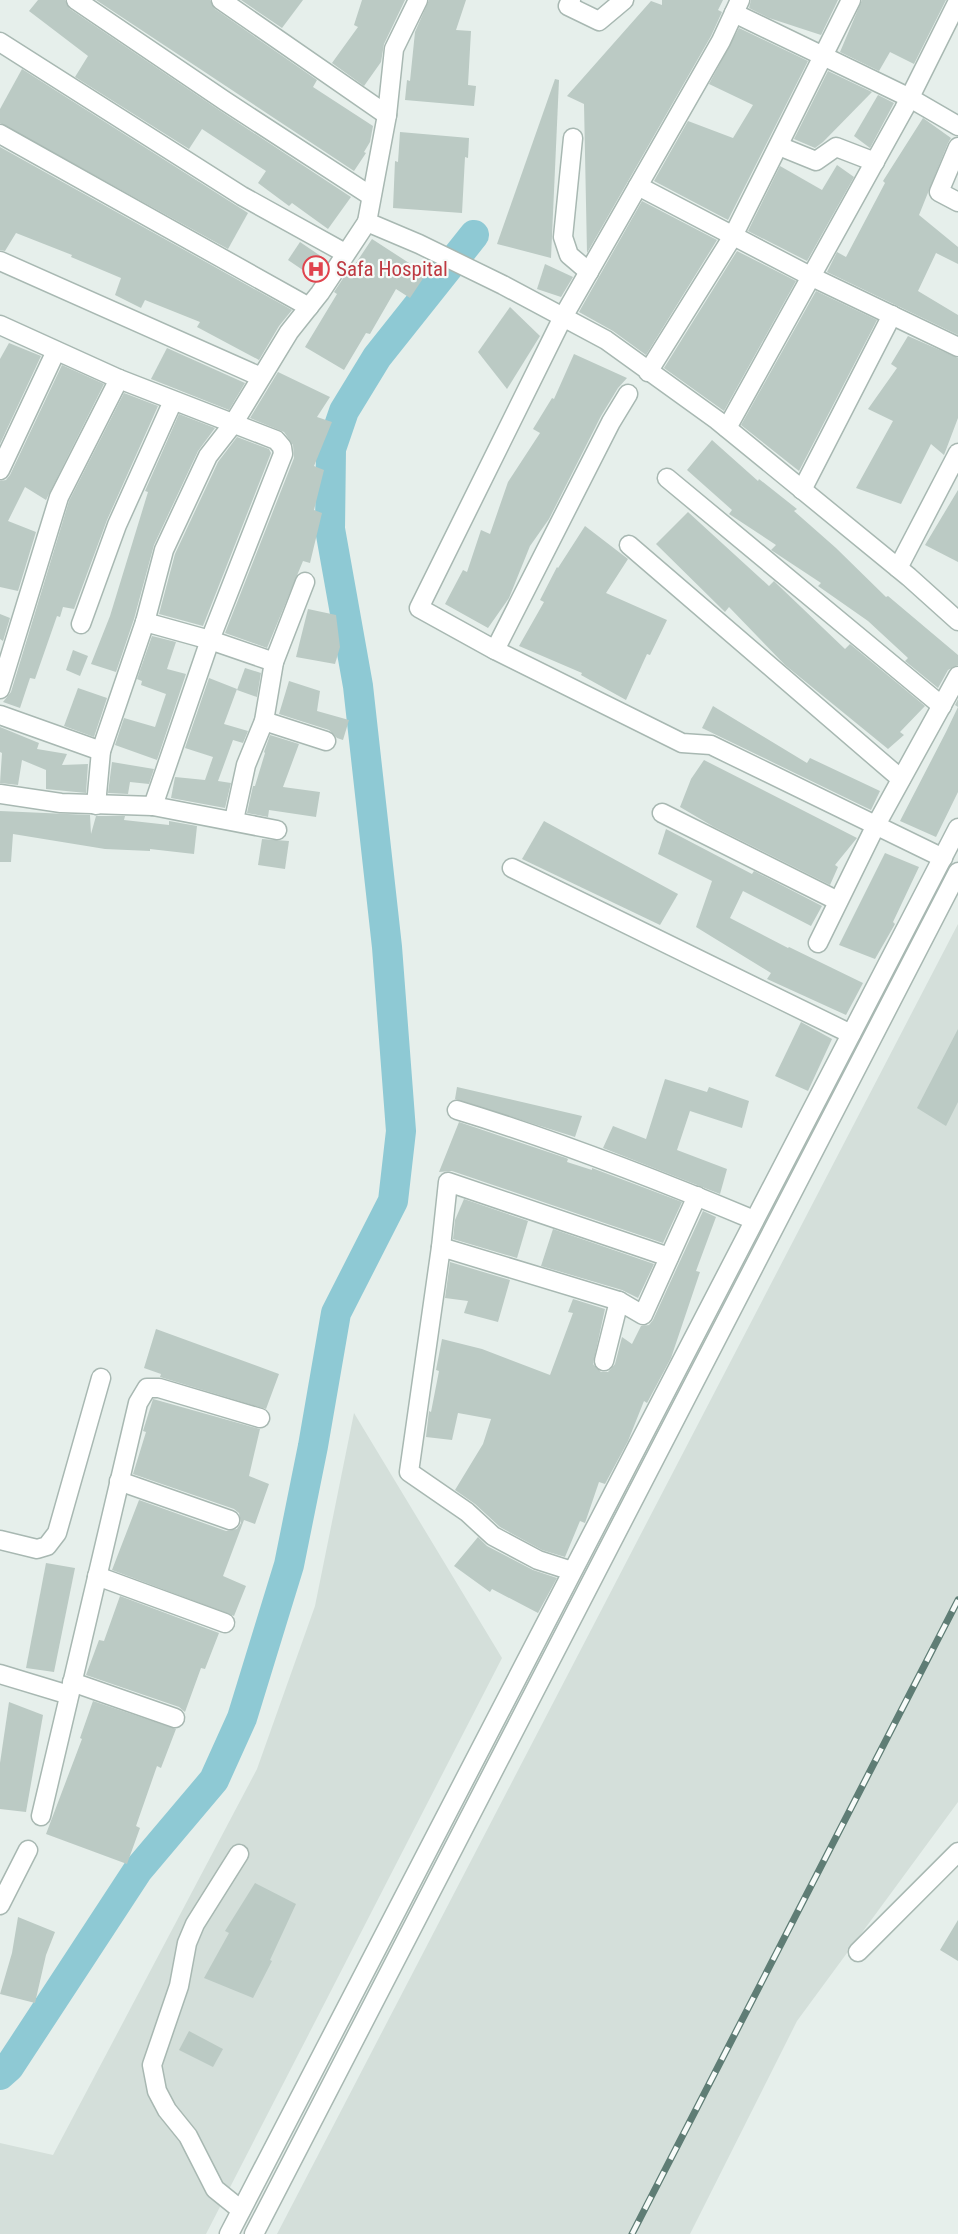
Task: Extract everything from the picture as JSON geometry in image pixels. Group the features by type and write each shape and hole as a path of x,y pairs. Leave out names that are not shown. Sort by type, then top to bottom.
{"street":[{"path":"76,0 371,196"},
{"path":"221,0 245,7 387,115"},
{"path":"96,805 101,751 145,622 164,550 208,456 233,424 289,332 309,307 367,222 387,115 394,49 418,0"},
{"path":"571,0 568,6 599,21 624,0"},
{"path":"648,372 733,236 852,0"},
{"path":"727,428 910,98 958,1"},
{"path":"943,858 711,746 682,743 495,650 419,608 563,317 721,41 737,7 824,56 910,98 958,126"},
{"path":"0,42 242,196 345,253"},
{"path":"0,134 309,307"},
{"path":"573,138 563,237 569,255 589,272"},
{"path":"779,146 816,161 836,147 875,162"},
{"path":"958,147 939,192 958,202"},
{"path":"638,186 812,277 958,347"},
{"path":"367,222 419,244 503,285 606,340 727,428 898,568 958,621"},
{"path":"0,261 261,376"},
{"path":"802,490 892,315"},
{"path":"1,328 173,401 276,440 282,447 283,454 210,640 153,806"},
{"path":"0,470 56,351"},
{"path":"0,689 58,497 119,379"},
{"path":"495,650 611,422 628,394"},
{"path":"81,624 117,525 173,401"},
{"path":"898,568 958,453"},
{"path":"667,478 942,706"},
{"path":"629,545 901,779"},
{"path":"234,820 246,765 264,721 274,662 305,582"},
{"path":"145,622 210,640 274,662"},
{"path":"818,943 876,825 958,676"},
{"path":"0,716 101,751"},
{"path":"264,721 326,741"},
{"path":"0,794 96,805 153,806 277,830"},
{"path":"662,813 838,901"},
{"path":"229,2234 958,828"},
{"path":"512,868 851,1034"},
{"path":"254,2234 958,872"},
{"path":"457,1110 536,1134 754,1220"},
{"path":"572,1571 538,1560 493,1536 467,1512 409,1472 448,1182 669,1257"},
{"path":"441,1247 619,1301 643,1315 697,1196"},
{"path":"604,1361 619,1301"},
{"path":"0,1540 37,1549 47,1546 57,1533 101,1378"},
{"path":"41,1816 138,1403 147,1388 159,1388 260,1418"},
{"path":"119,1481 230,1520"},
{"path":"97,1576 225,1623"},
{"path":"0,1674 71,1689 175,1718"},
{"path":"0,1904 28,1850"},
{"path":"858,1952 958,1852"},
{"path":"239,1854 195,1924 187,1943 179,1986 152,2065 157,2091 167,2110 188,2136 215,2189 241,2210"}],"shaded area":[{"path":"958,924 958,1802 797,2021 690,2234 277,2234"},
{"path":"354,1413 502,1658 206,2234 0,2234 0,2143 53,2155 257,1769 315,1606"}],"building":[{"path":"38,0 65,0 70,9 351,197 328,229 292,203 289,206 258,183 266,171 202,129 189,149 75,77 88,56 29,11"},
{"path":"96,0 210,0 215,9 317,80 313,87 373,126 370,142 364,152 366,153 354,171"},
{"path":"241,0 303,0 282,28"},
{"path":"362,0 405,0 384,44 381,62 364,86 332,63 358,27 354,25"},
{"path":"429,0 466,0 456,30 471,31 468,85 476,86 474,106 405,100 407,80 410,81 415,32"},
{"path":"662,0 723,0 718,10 722,12 711,36 587,253 584,104 567,96 651,1 662,5"},
{"path":"751,0 838,0 821,35 769,18 749,8"},
{"path":"862,0 946,0 914,64 890,52 879,71 840,52"},
{"path":"739,28 808,61 728,220 654,181 688,121 733,138 753,105 709,84"},
{"path":"22,69 248,213 228,249 0,123 0,109"},
{"path":"828,71 872,92 815,148 794,139"},
{"path":"555,79 559,80 551,258 497,244"},
{"path":"878,95 894,103 870,148 854,136"},
{"path":"923,118 951,138 919,215 958,247 958,264 936,253 918,291 958,315 958,335 827,272 837,252 846,257 885,183 883,181"},
{"path":"400,132 469,138 468,158 465,157 462,213 393,208 395,161 398,162"},
{"path":"0,147 292,310 279,326 259,360 197,327 200,322 145,300 141,308 115,295 121,278 71,257 72,255 16,233 5,251 0,250"},
{"path":"837,165 854,177 807,261 748,231 780,166 822,190"},
{"path":"642,201 717,240 646,355 613,331 579,312"},
{"path":"372,239 426,274 410,298 396,289 370,334 366,333 344,370 305,347 337,294 334,292"},
{"path":"300,242 328,261 316,279 288,260"},
{"path":"737,251 796,281 724,411 664,368"},
{"path":"545,264 573,277 561,297 537,289"},
{"path":"816,291 877,320 799,471 741,425"},
{"path":"510,307 540,336 507,389 478,352"},
{"path":"908,336 958,358 958,418 944,455 931,444 901,504 856,488 893,421 868,409 897,368 891,364"},
{"path":"9,343 41,356 0,444 0,359"},
{"path":"167,348 245,383 229,410 151,379"},
{"path":"574,354 627,378 601,416 549,519 530,546 509,598 488,628 445,604 463,570 467,572 481,530 490,534 508,482 540,433 533,429 552,398 554,399"},
{"path":"62,365 104,384 46,500 25,487 8,521 36,532 18,591 0,587 0,481 6,480 10,475"},
{"path":"278,372 330,397 317,417 332,422 314,466 324,470 314,510 322,513 310,563 303,561 267,648 225,633 294,458 293,445 284,432 250,418"},
{"path":"124,393 158,406 107,520 74,609 63,607 60,617 57,616 35,679 30,678 20,708 3,702 11,692 69,501"},
{"path":"179,414 215,428 198,451 154,545 134,619 116,672 91,664 110,616 148,492 145,491"},
{"path":"237,437 269,449 271,453 203,626 159,614 175,554 218,462"},
{"path":"712,440 758,481 759,479 797,509 794,511 886,597 888,596 958,655 958,665 948,670 938,688 905,661 908,658 868,621 818,586 821,583 771,550 776,545 729,514 732,510 687,470"},
{"path":"958,490 958,562 925,545"},
{"path":"688,512 769,586 774,581 845,649 850,644 925,706 900,732 904,735 888,749 785,665 729,607 725,612 656,544"},
{"path":"585,526 628,559 606,593 667,620 650,655 647,654 626,700 581,675 582,673 519,646 544,602 540,600 557,567"},
{"path":"308,609 336,615 340,647 335,664 296,657"},
{"path":"0,614 10,618 3,641 0,639"},
{"path":"152,636 176,642 167,669 186,674 157,760 115,745 124,718 155,727 166,694 141,685 142,681 137,679"},
{"path":"73,650 88,656 80,676 66,670"},
{"path":"245,668 261,673 257,697 237,690"},
{"path":"209,678 237,689 224,724 248,731 243,743 233,740 218,781 231,783 225,808 171,798 175,777 205,780 213,757 185,748"},
{"path":"289,681 320,691 317,711 349,720 343,740 337,738 329,730 279,714"},
{"path":"78,688 107,698 94,737 64,726"},
{"path":"713,706 807,763 810,758 880,791 871,810 702,728"},
{"path":"958,707 958,792 936,837 900,821"},
{"path":"0,727 39,743 37,749 67,754 62,765 88,764 86,793 46,789 46,770 22,760 18,785 0,783 2,753 0,752"},
{"path":"270,735 299,744 283,787 320,792 316,817 269,810 268,817 247,813 253,786 255,786"},
{"path":"704,760 857,838 835,865 838,867 830,885 714,827 680,807 691,779"},
{"path":"112,762 154,769 149,784 130,782 128,794 108,793"},
{"path":"0,811 90,815 91,834 96,816 125,816 124,820 169,825 169,821 197,826 194,854 150,849 150,851 105,849 13,834 11,862 0,862"},
{"path":"544,821 678,894 660,925 522,859"},
{"path":"666,829 752,874 754,871 822,906 811,926 743,891 730,918 863,983 846,1015 767,979 771,973 696,927 712,881 658,854"},
{"path":"262,839 289,841 285,869 258,865"},
{"path":"885,853 919,867 893,922 895,924 875,959 839,945"},
{"path":"801,1022 832,1039 808,1091 775,1076"},
{"path":"958,1029 958,1102 946,1126 917,1108"},
{"path":"665,1079 707,1092 709,1087 749,1101 742,1128 690,1111 677,1150 727,1169 720,1194 603,1148 613,1126 646,1139"},
{"path":"457,1087 582,1116 575,1137 455,1099"},
{"path":"459,1122 566,1158 567,1162 592,1170 592,1168 682,1202 663,1243 452,1171 439,1172"},
{"path":"464,1199 528,1221 517,1258 453,1239 455,1220"},
{"path":"703,1211 716,1217 696,1271 700,1272 671,1358 647,1403 644,1401 628,1441 605,1484 599,1482 585,1523 580,1521 565,1557 542,1550 500,1527 475,1504 455,1490 483,1444 491,1419 458,1413 452,1440 426,1437 429,1411 431,1412 439,1371 436,1370 442,1339 482,1349 550,1375 573,1313 568,1312 573,1299 605,1309 593,1364 601,1372 608,1372 615,1364 622,1337 632,1344 641,1326 649,1325 653,1320"},
{"path":"553,1229 654,1264 638,1298 622,1290 541,1266"},
{"path":"450,1262 510,1280 498,1322 464,1313 468,1301 445,1298"},
{"path":"156,1329 279,1374 266,1409 160,1377 161,1374 144,1368"},
{"path":"153,1399 260,1429 249,1476 269,1484 255,1524 244,1520 223,1576 246,1586 234,1616 112,1570 139,1500 226,1531 237,1529 241,1523 239,1513 234,1509 133,1474"},
{"path":"478,1537 487,1546 533,1570 557,1578 538,1613 492,1589 490,1592 454,1566"},
{"path":"46,1563 75,1568 54,1672 26,1668"},
{"path":"120,1596 219,1633 205,1669 201,1668 185,1712 179,1707 86,1675 99,1640 104,1641"},
{"path":"93,1701 176,1729 161,1768 157,1766 136,1826 140,1828 127,1864 46,1834 82,1739 80,1738"},
{"path":"9,1702 43,1715 26,1812 0,1809 0,1763"},
{"path":"255,1883 296,1904 270,1960 272,1961 253,1998 204,1978 229,1933 225,1931"},
{"path":"18,1917 55,1932 46,1955 35,2003 0,1994 12,1953"},
{"path":"958,1920 958,1961 940,1950"},
{"path":"189,2031 223,2049 213,2067 179,2050"}],"waterway":[{"path":"0,2075 9,2067 138,1870 214,1780 242,1718 289,1565 336,1313 393,1201 401,1131 387,947 358,686 330,529 331,449 344,411 377,357 474,235"}],"railway":[{"path":"632,2234 958,1600"}],"place":[{"name":"Safa Hospital","path":"316,269"}]}
